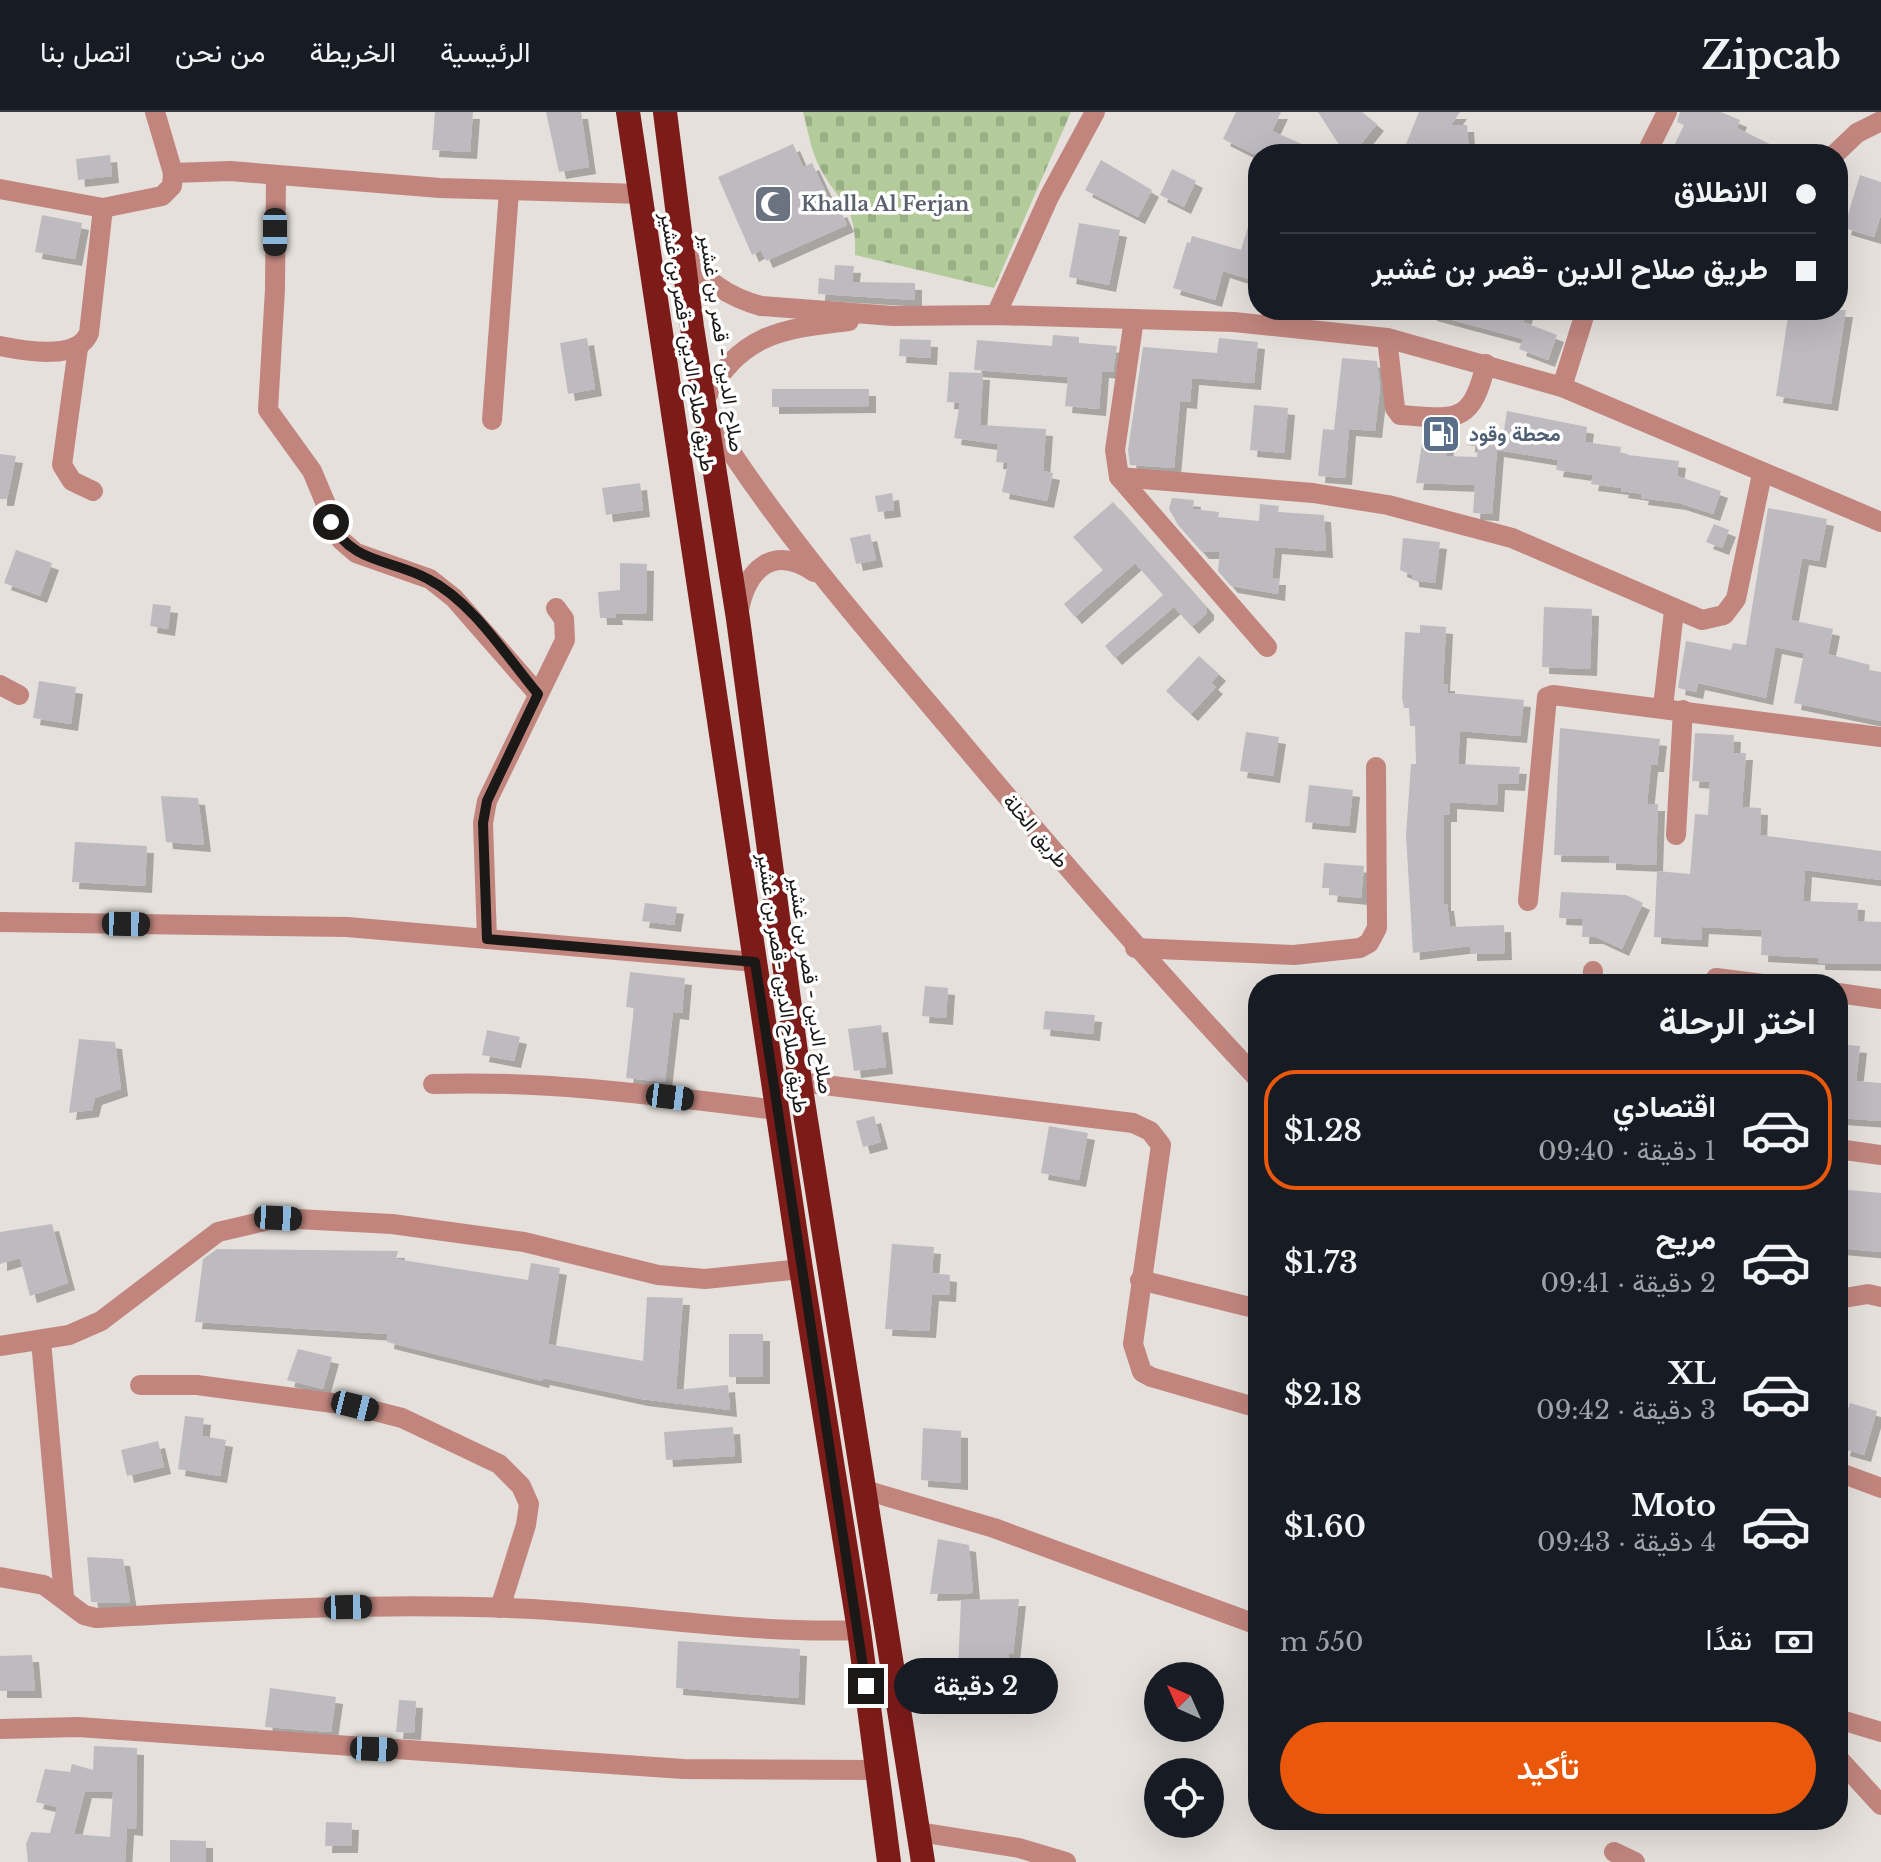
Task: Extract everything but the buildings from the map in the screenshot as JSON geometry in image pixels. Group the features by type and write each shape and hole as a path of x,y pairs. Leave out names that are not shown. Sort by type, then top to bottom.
{"highway":[{"name":"طريق صلاح الدين -قصر بن غشير","path":"628,112 801,1269 859,1630 889,1862"},
{"name":"صلاح الدين - قصر بن غشير","path":"665,112 705,409 738,619 800,1082 923,1862"}],"street":[{"path":"0,189 103,208 162,196 172,186 173,173 155,112"},
{"path":"996,315 1049,197 1095,112"},
{"path":"1651,144 1667,112"},
{"path":"1845,144 1857,133 1881,121"},
{"path":"173,173 230,171 509,191 641,194"},
{"path":"276,175 275,289 268,410 312,471 341,540 356,553 430,579 454,598 538,694"},
{"path":"492,420 509,191"},
{"path":"93,491 72,481 62,465 78,348 89,333 103,208"},
{"path":"685,253 710,282 743,301 761,306 893,316 996,315 1234,322 1387,338 1562,387 1881,522"},
{"path":"705,409 732,362 773,334 788,328 893,316"},
{"path":"1134,319 1115,450 1119,477 1267,647"},
{"path":"1562,387 1583,320"},
{"path":"1387,338 1395,408 1400,415 1455,418 1467,412 1478,396 1486,364"},
{"path":"0,346 69,351 78,348"},
{"name":"طريق الخلة","path":"705,409 751,483 821,576 1135,948 1248,1068"},
{"path":"1119,477 1313,493 1388,505 1512,538 1674,611 1702,620 1715,619 1736,599 1762,474"},
{"name":"طريق الخلة","path":"738,619 748,578 759,567 789,560 821,576"},
{"path":"487,939 483,823 487,801 565,640 564,619 556,608"},
{"path":"1674,611 1676,835"},
{"path":"0,685 19,695"},
{"path":"1528,901 1547,697 1560,695 1673,708 1881,737"},
{"path":"1135,948 1294,955 1360,948 1369,943 1377,928 1376,767"},
{"path":"0,922 347,927 755,962"},
{"path":"1848,994 1881,999"},
{"path":"433,1084 505,1081 590,1087 777,1110"},
{"path":"800,1082 1133,1123 1150,1131 1161,1145 1133,1344 1142,1372 1248,1405"},
{"path":"1848,1150 1881,1155"},
{"path":"0,1346 69,1335 101,1321 218,1232 278,1218 392,1224 524,1242 658,1275 705,1279 801,1269"},
{"path":"1140,1280 1248,1307"},
{"path":"1848,1297 1868,1294 1881,1297"},
{"path":"41,1341 64,1597"},
{"path":"140,1385 197,1385 355,1406 402,1418 499,1464 521,1486 529,1504 526,1525 500,1608"},
{"path":"1848,1476 1881,1488"},
{"path":"865,1490 994,1528 1248,1621"},
{"path":"0,1577 44,1585 84,1615 96,1618 262,1608 500,1608 811,1632 859,1630"},
{"path":"1848,1722 1881,1732"},
{"path":"0,1729 78,1727 683,1769 876,1770"},
{"path":"1848,1769 1881,1805"},
{"path":"919,1832 1019,1848 1066,1862"},
{"path":"1614,1852 1635,1862"}],"green space":[{"path":"803,112 1071,112 994,288 855,255 850,215 817,162"}],"place":[{"name":"Khalla Al Ferjan","path":"773,204"},
{"name":"محطة وقود","path":"1441,434"}],"route":[{"path":"331,522 341,540 356,553 430,579 454,598 538,694 487,801 483,823 487,939 755,962 866,1686"}]}
